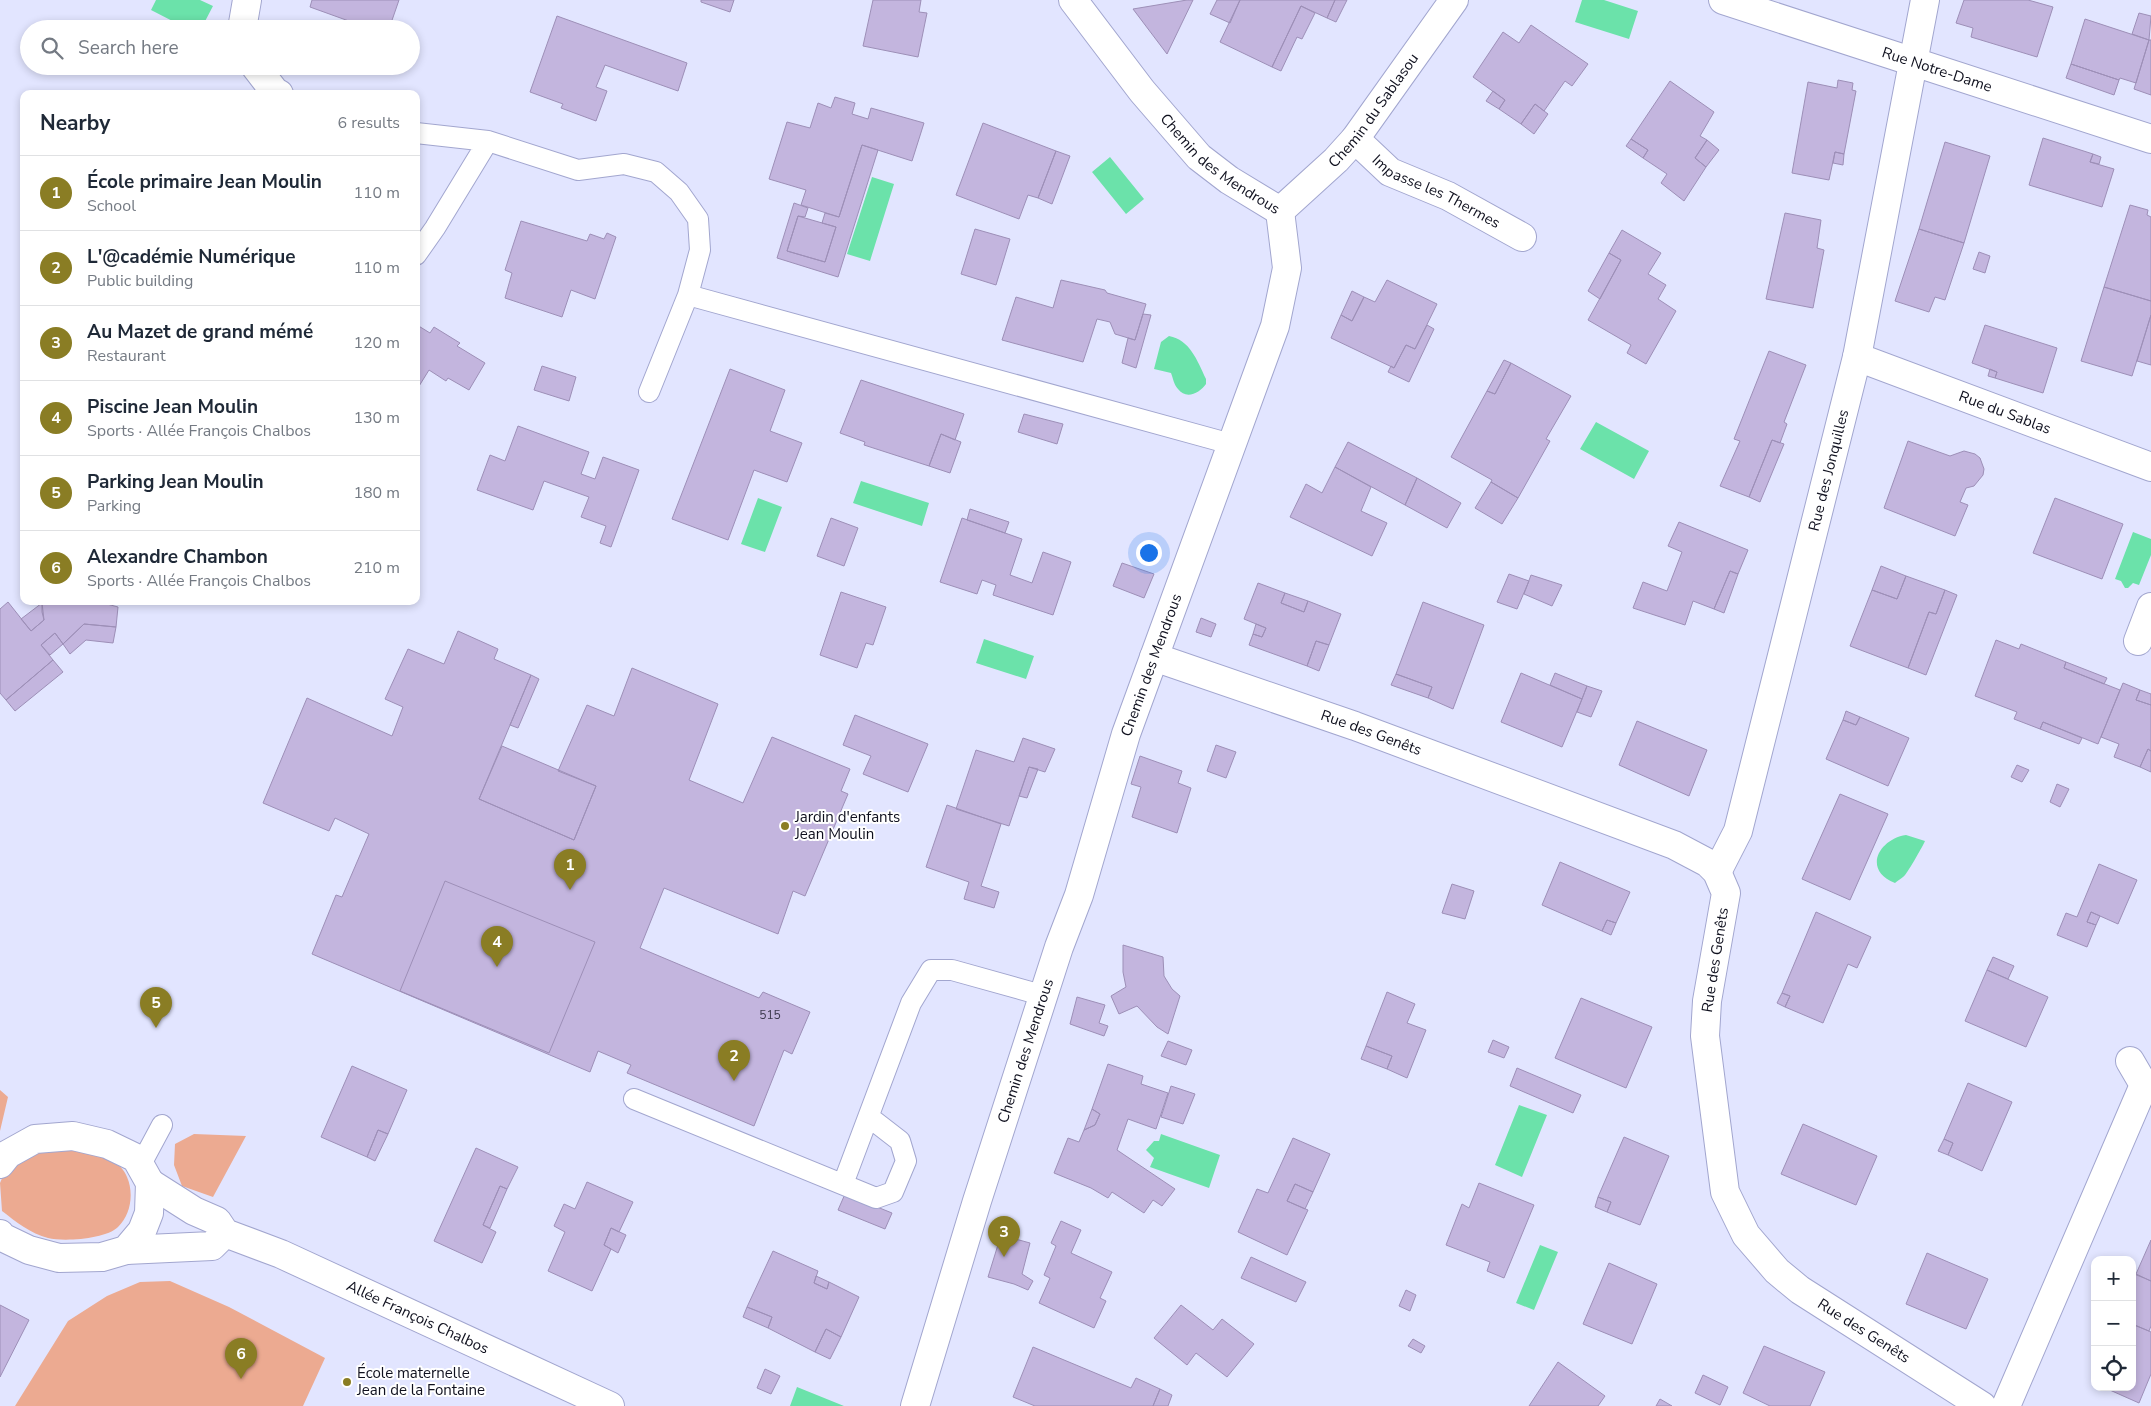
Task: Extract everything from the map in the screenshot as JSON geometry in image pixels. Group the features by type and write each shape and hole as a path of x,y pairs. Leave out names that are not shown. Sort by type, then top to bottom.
{"street":[{"path":"244,20 247,0"},
{"name":"Chemin des Mendrous","path":"915,1406 977,1201 1060,947 1079,895 1126,734 1275,326 1288,268 1280,211 1230,180 1199,157 1142,90 1073,0"},
{"name":"Chemin du Sablasou","path":"1280,211 1356,139 1454,0"},
{"name":"Rue Notre-Dame","path":"1723,0 2151,139"},
{"name":"Rue des Jonquilles","path":"1717,872 1738,831 1857,357 1925,0"},
{"path":"262,75 273,90"},
{"name":"Impasse les Thermes","path":"1356,139 1390,172 1448,196 1522,237"},
{"name":"Rue du Sablas","path":"1857,357 2151,467"},
{"path":"2138,641 2151,606"},
{"name":"Rue des Genêts","path":"1154,657 1355,726 1674,845 1708,863 1717,872 1726,893 1707,1001 1705,1036 1726,1192 1746,1235 1777,1271 1800,1290 1982,1406"},
{"path":"2006,1406 2144,1085 2130,1061"},
{"name":"Allée François Chalbos","path":"0,1164 8,1154 35,1140 73,1136 107,1144 136,1158 145,1174 194,1211 217,1221 225,1233 290,1258 610,1406"},
{"path":"126,1250 142,1231 148,1213 145,1174"},
{"path":"0,1234 2,1238 29,1250 59,1258 102,1257 126,1250 212,1246 225,1233"}],"lane":[{"path":"420,133 488,141 578,170 624,164 656,172 679,192 698,219 700,250 688,295 649,392"},
{"path":"420,250 436,228 488,141"},
{"path":"688,295 1231,444"},
{"path":"843,1184 911,1003 931,970 952,970 1045,996"},
{"path":"634,1100 876,1198 893,1192 906,1161 900,1141 869,1117"},
{"path":"145,1174 162,1125"}],"shaded area":[{"path":"156,0 200,0 213,6 206,20 170,20 151,10"},
{"path":"1582,0 1604,0 1638,11 1629,39 1575,22"},
{"path":"1110,157 1144,199 1126,214 1092,172"},
{"path":"872,177 894,184 870,261 847,254"},
{"path":"1169,336 1188,346 1206,379 1206,384 1193,394 1189,395 1181,392 1176,386 1171,373 1154,369 1161,342"},
{"path":"1596,422 1649,451 1634,479 1580,449"},
{"path":"861,481 929,503 922,526 853,503"},
{"path":"758,498 782,507 765,552 741,544"},
{"path":"2133,532 2151,539 2151,555 2139,585 2133,583 2128,588 2125,588 2121,581 2115,579"},
{"path":"984,639 1034,656 1026,679 976,663"},
{"path":"1906,835 1925,841 1907,873 1895,883 1879,871 1878,856 1888,842"},
{"path":"0,1090 8,1097 0,1131"},
{"path":"1519,1105 1547,1115 1522,1177 1495,1165"},
{"path":"194,1134 246,1136 213,1197 182,1186 174,1165 175,1144"},
{"path":"1161,1134 1220,1155 1209,1188 1150,1167 1154,1158 1146,1150 1154,1141 1159,1141"},
{"path":"92,1148 117,1164 125,1172 129,1183 130,1204 126,1216 118,1227 95,1237 55,1239 29,1230 2,1211 0,1183 3,1176 23,1159 42,1151"},
{"path":"1540,1245 1558,1252 1534,1310 1516,1303"},
{"path":"170,1281 229,1307 325,1358 303,1406 15,1406 68,1321 107,1296 140,1282"},
{"path":"797,1387 844,1406 790,1406"}],"building":[{"path":"312,0 399,0 392,20 346,20 310,7"},
{"path":"701,0 734,0 730,12 701,2"},
{"path":"873,0 921,0 919,12 927,13 918,57 863,46"},
{"path":"1193,0 1167,54 1133,9"},
{"path":"1217,0 1240,0 1230,23 1210,14"},
{"path":"1240,0 1335,0 1327,18 1301,6 1272,67 1220,42"},
{"path":"1335,0 1347,0 1336,22 1327,18"},
{"path":"1964,0 2028,0 2053,7 2037,57 1971,37 1973,28 1956,23"},
{"path":"1301,6 1315,13 1302,39 1297,37 1281,71 1272,67"},
{"path":"2139,13 2151,16 2149,40 2132,34"},
{"path":"557,16 687,63 678,91 605,65 596,87 607,91 596,121 561,108 563,104 530,92"},
{"path":"2085,19 2149,40 2136,83 2120,78 2119,80 2071,64"},
{"path":"1531,25 1588,64 1572,86 1565,81 1544,111 1535,104 1521,124 1499,109 1505,100 1473,77 1503,32 1519,43"},
{"path":"2149,40 2151,40 2151,95 2134,89"},
{"path":"2071,64 2119,80 2114,95 2066,78"},
{"path":"1838,80 1853,83 1852,90 1856,91 1844,154 1835,152 1829,180 1792,173 1808,82 1837,88"},
{"path":"1670,81 1714,112 1700,136 1707,140 1695,158 1706,167 1684,201 1661,183 1667,174 1643,158 1648,150 1631,139"},
{"path":"1493,91 1505,100 1499,109 1486,101"},
{"path":"835,97 855,103 852,114 868,119 871,108 924,123 912,161 862,145 839,217 801,205 806,190 769,179 787,122 810,128 818,103 831,108"},
{"path":"1535,104 1548,114 1534,134 1521,124"},
{"path":"983,123 1056,151 1038,198 1028,195 1019,219 956,195"},
{"path":"2043,138 2093,154 2090,162 2114,169 2102,207 2029,185"},
{"path":"1631,139 1648,150 1643,158 1626,146"},
{"path":"1707,140 1719,150 1706,167 1695,158"},
{"path":"1945,142 1990,156 1964,243 1919,229"},
{"path":"862,145 878,150 838,277 777,258 794,203 808,208 805,217 798,216 787,251 825,262 836,227 822,223 825,213 839,217"},
{"path":"1056,151 1070,156 1052,204 1038,198"},
{"path":"1835,152 1844,154 1843,165 1833,163"},
{"path":"2093,154 2101,157 2099,164 2090,162"},
{"path":"2130,205 2148,210 2147,215 2151,217 2151,301 2104,287"},
{"path":"1785,213 1821,220 1817,248 1824,250 1813,308 1766,299"},
{"path":"798,216 836,227 825,262 787,251"},
{"path":"521,221 587,241 590,234 604,239 607,233 616,237 595,299 571,290 562,317 505,298 512,273 505,270"},
{"path":"975,229 1010,239 996,285 961,274"},
{"path":"1919,229 1964,243 1945,300 1935,297 1929,312 1895,301"},
{"path":"1622,230 1661,253 1648,274 1666,285 1658,299 1676,311 1646,364 1627,353 1631,345 1588,320 1621,260 1609,253"},
{"path":"1979,252 1990,256 1985,273 1973,269"},
{"path":"1609,253 1621,260 1600,299 1588,291"},
{"path":"1061,280 1105,290 1107,293 1146,304 1135,340 1115,334 1110,322 1097,319 1083,362 1002,340 1016,297 1053,308"},
{"path":"1387,280 1437,304 1415,349 1406,345 1394,368 1331,338 1341,315 1352,321 1364,297 1375,302"},
{"path":"2104,287 2151,301 2151,315 2132,376 2081,361"},
{"path":"1352,291 1364,297 1352,321 1341,315"},
{"path":"1143,314 1151,315 1136,368 1122,363 1128,338 1135,340"},
{"path":"2151,315 2151,365 2137,361"},
{"path":"1427,325 1434,329 1409,382 1388,372 1391,366 1394,368 1406,345 1415,349"},
{"path":"1985,325 2057,348 2043,393 1995,378 1997,372 1972,363"},
{"path":"420,327 430,333 434,327 460,343 457,346 485,363 469,390 448,378 446,381 429,370 420,385"},
{"path":"1769,351 1806,365 1784,422 1787,424 1780,443 1772,440 1749,497 1720,486 1740,441 1734,439"},
{"path":"1504,360 1511,363 1495,394 1487,391"},
{"path":"1511,363 1571,396 1546,439 1550,441 1518,498 1491,482 1492,480 1451,457 1487,391 1495,394"},
{"path":"542,366 576,377 569,401 534,390"},
{"path":"730,369 785,390 770,431 802,443 787,482 754,470 728,540 672,519"},
{"path":"1990,369 1997,372 1995,378 1988,376"},
{"path":"861,380 964,414 955,440 941,434 929,466 864,445 865,442 840,433"},
{"path":"1024,414 1063,424 1057,444 1018,432"},
{"path":"518,426 589,452 581,474 595,479 603,457 639,470 611,547 600,543 606,526 581,517 589,497 544,481 533,510 477,490 490,455 505,461"},
{"path":"941,434 961,442 950,473 929,466"},
{"path":"1772,440 1784,444 1760,502 1749,497"},
{"path":"1908,441 1950,456 1964,451 1975,454 1980,458 1984,469 1983,475 1974,486 1966,488 1960,502 1968,505 1955,536 1884,508"},
{"path":"1348,442 1417,478 1405,505 1335,467"},
{"path":"1335,467 1371,487 1361,511 1387,523 1372,556 1290,517 1306,484 1322,493"},
{"path":"1417,478 1461,503 1447,528 1405,505"},
{"path":"1491,482 1518,498 1502,524 1475,508"},
{"path":"2055,498 2123,524 2102,579 2033,553"},
{"path":"970,509 1009,522 1005,533 967,520"},
{"path":"831,518 858,528 844,566 817,556"},
{"path":"962,518 1022,539 1010,575 1032,583 1043,552 1071,562 1053,615 993,595 996,585 982,580 977,594 940,582"},
{"path":"1679,522 1748,550 1738,574 1730,571 1714,609 1693,601 1685,625 1633,608 1643,582 1667,591 1682,552 1668,546"},
{"path":"1122,563 1154,574 1144,598 1113,586"},
{"path":"1881,566 1906,576 1897,599 1872,590"},
{"path":"1730,571 1738,574 1724,613 1714,609"},
{"path":"1509,574 1529,581 1517,609 1497,602"},
{"path":"1531,575 1562,585 1552,606 1524,594"},
{"path":"1906,576 1945,590 1936,614 1929,612 1908,668 1850,646 1872,590 1897,599"},
{"path":"1258,583 1285,593 1281,603 1304,612 1308,601 1341,614 1329,645 1316,641 1307,666 1249,645 1253,634 1262,637 1266,628 1244,619"},
{"path":"1945,590 1957,595 1926,675 1908,668 1929,612 1936,614"},
{"path":"841,592 886,607 873,645 866,643 857,668 820,655"},
{"path":"1285,593 1308,601 1304,612 1281,603"},
{"path":"8,602 31,631 44,620 42,605 111,605 118,607 116,627 84,624 63,644 55,633 41,645 53,660 6,700 0,693 0,609"},
{"path":"1423,602 1484,625 1453,709 1428,698 1432,687 1396,674"},
{"path":"39,605 42,605 44,620 31,631 21,619"},
{"path":"1201,618 1216,624 1211,637 1196,632"},
{"path":"84,624 116,627 113,643 86,640 70,654 63,644"},
{"path":"1256,624 1266,628 1262,637 1253,634"},
{"path":"458,631 498,649 494,659 531,675 479,799 574,840 596,786 558,771 587,705 614,716 632,668 718,704 689,780 743,803 772,737 850,769 841,791 848,794 805,896 793,891 778,934 664,888 640,948 759,998 763,992 810,1012 792,1054 784,1050 754,1126 627,1073 631,1065 598,1051 590,1072 312,954 336,895 342,897 369,834 335,818 329,831 263,803 307,698 392,736 403,707 385,699 408,649 444,664"},
{"path":"55,633 63,644 50,655 41,645"},
{"path":"1996,640 2019,649 2021,644 2066,662 2064,668 2120,690 2098,744 2043,722 2040,729 2014,719 2017,712 1975,696"},
{"path":"1316,641 1329,645 1319,671 1307,666"},
{"path":"53,660 63,672 15,711 6,700"},
{"path":"2066,662 2107,678 2104,684 2064,668"},
{"path":"1521,673 1582,699 1562,747 1501,722"},
{"path":"1555,673 1587,686 1582,699 1550,685"},
{"path":"1396,674 1432,687 1428,698 1391,685"},
{"path":"531,675 539,679 518,728 510,725"},
{"path":"2123,683 2140,690 2136,700 2151,705 2151,751 2148,749 2140,767 2114,757 2119,744 2101,737"},
{"path":"1587,686 1602,691 1591,717 1577,712"},
{"path":"2140,690 2151,694 2151,705 2136,700"},
{"path":"1846,711 1860,717 1856,725 1843,720"},
{"path":"855,715 928,744 908,792 863,774 871,756 843,745"},
{"path":"1860,717 1909,738 1888,786 1826,759 1843,720 1856,725"},
{"path":"1637,721 1707,750 1689,796 1619,765"},
{"path":"2043,722 2082,738 2079,744 2040,729"},
{"path":"1023,738 1055,749 1045,772 1029,767 1009,826 956,809 976,750 1014,762"},
{"path":"1216,745 1236,752 1226,778 1207,771"},
{"path":"502,746 596,786 574,840 479,799"},
{"path":"2148,749 2151,751 2151,772 2140,767"},
{"path":"1140,756 1182,771 1178,783 1191,788 1177,833 1132,817 1141,787 1131,784"},
{"path":"2017,765 2029,770 2022,782 2011,777"},
{"path":"1029,767 1038,769 1027,798 1019,796"},
{"path":"2057,784 2069,789 2060,807 2050,802"},
{"path":"1840,794 1888,814 1850,900 1802,879"},
{"path":"947,805 1001,824 981,886 999,892 994,908 964,899 969,882 926,867"},
{"path":"1560,862 1630,892 1616,923 1607,920 1602,931 1542,905"},
{"path":"2099,864 2137,880 2118,924 2091,912 2087,922 2096,925 2087,947 2057,935 2066,913 2077,917"},
{"path":"445,881 595,942 549,1053 400,991"},
{"path":"1452,884 1474,891 1465,919 1442,913"},
{"path":"1816,912 1871,937 1857,968 1848,964 1823,1023 1785,1007 1790,996 1782,993"},
{"path":"2091,912 2100,916 2096,925 2087,922"},
{"path":"1607,920 1616,923 1611,935 1602,931"},
{"path":"1123,945 1163,957 1164,976 1172,989 1180,996 1168,1034 1157,1027 1137,1006 1119,1014 1111,996 1126,987 1123,972"},
{"path":"1993,957 2014,966 2008,979 1987,970"},
{"path":"1987,970 2048,997 2026,1047 1965,1021"},
{"path":"1387,992 1415,1004 1407,1023 1426,1030 1407,1078 1387,1069 1392,1056 1366,1046"},
{"path":"1782,993 1790,996 1785,1007 1777,1003"},
{"path":"1077,997 1105,1005 1099,1023 1108,1026 1104,1036 1070,1024"},
{"path":"1581,998 1652,1027 1626,1088 1555,1058"},
{"path":"1493,1040 1509,1047 1504,1058 1488,1052"},
{"path":"1168,1041 1192,1050 1186,1065 1161,1056"},
{"path":"1366,1046 1392,1056 1387,1069 1361,1059"},
{"path":"1108,1064 1143,1076 1141,1084 1168,1093 1156,1129 1128,1119 1117,1150 1175,1189 1162,1206 1153,1200 1144,1213 1112,1192 1108,1198 1091,1188 1054,1173 1068,1138 1079,1142 1084,1130 1095,1125 1100,1114 1092,1109"},
{"path":"352,1066 407,1090 388,1134 378,1130 367,1157 321,1137"},
{"path":"1517,1068 1581,1095 1573,1113 1510,1086"},
{"path":"1968,1083 2012,1102 1982,1171 1948,1155 1953,1143 1944,1139"},
{"path":"1171,1086 1195,1094 1183,1124 1161,1117"},
{"path":"1092,1109 1100,1114 1095,1125 1084,1130"},
{"path":"1803,1124 1877,1156 1856,1205 1781,1174"},
{"path":"378,1130 388,1134 375,1161 367,1157"},
{"path":"1624,1137 1669,1156 1640,1225 1607,1212 1611,1202 1598,1197"},
{"path":"1293,1138 1330,1154 1313,1192 1295,1184 1287,1201 1308,1210 1287,1255 1238,1232 1257,1189 1268,1193"},
{"path":"1944,1139 1953,1143 1948,1155 1938,1151"},
{"path":"476,1148 518,1167 507,1189 500,1186 483,1225 496,1232 482,1263 434,1241"},
{"path":"587,1182 633,1202 619,1232 611,1228 604,1245 611,1249 592,1291 548,1271 565,1232 554,1226 564,1204 575,1209"},
{"path":"1479,1183 1534,1205 1504,1278 1487,1271 1490,1262 1446,1245 1462,1204 1469,1208"},
{"path":"1295,1184 1313,1192 1305,1209 1287,1201"},
{"path":"500,1186 507,1189 490,1228 483,1225"},
{"path":"845,1194 892,1213 885,1229 838,1210"},
{"path":"1598,1197 1611,1202 1607,1212 1595,1207"},
{"path":"1061,1221 1081,1230 1071,1253 1112,1272 1100,1298 1106,1301 1094,1328 1039,1303 1050,1278 1044,1275 1056,1246 1051,1243"},
{"path":"611,1228 626,1235 618,1253 604,1245"},
{"path":"1001,1235 1030,1243 1022,1274 1033,1281 1028,1290 988,1277"},
{"path":"2151,1240 2151,1281 2136,1274"},
{"path":"773,1251 818,1271 814,1283 827,1289 829,1282 859,1297 841,1337 826,1329 815,1352 768,1328 772,1317 747,1307"},
{"path":"1927,1253 1988,1279 1966,1329 1906,1304"},
{"path":"1251,1257 1306,1282 1296,1302 1241,1278"},
{"path":"1609,1263 1657,1284 1632,1344 1583,1324"},
{"path":"2136,1275 2151,1281 2151,1326 2149,1331 2136,1326"},
{"path":"816,1276 829,1282 827,1289 814,1283"},
{"path":"1406,1290 1416,1295 1410,1311 1399,1306"},
{"path":"0,1305 29,1320 0,1377"},
{"path":"1181,1305 1213,1330 1222,1319 1254,1344 1227,1377 1196,1353 1187,1365 1154,1338"},
{"path":"747,1307 772,1317 768,1328 743,1317"},
{"path":"2136,1326 2151,1332 2151,1374 2139,1403 2112,1391 2136,1391"},
{"path":"826,1329 841,1337 830,1359 815,1352"},
{"path":"1413,1339 1425,1346 1421,1353 1408,1346"},
{"path":"1764,1346 1825,1372 1810,1406 1770,1406 1743,1393"},
{"path":"1033,1347 1131,1388 1136,1378 1160,1389 1153,1406 1035,1406 1013,1397"},
{"path":"1558,1362 1605,1396 1598,1406 1529,1406"},
{"path":"765,1369 780,1376 771,1394 757,1388"},
{"path":"1703,1375 1728,1387 1720,1405 1695,1393"},
{"path":"1160,1389 1172,1395 1168,1406 1153,1406"},
{"path":"1660,1399 1672,1406 1656,1406"}],"place":[{"name":"Jardin d'enfants Jean Moulin","path":"785,826"},
{"name":"École primaire Jean Moulin","path":"570,890"},
{"name":"Piscine Jean Moulin","path":"497,967"},
{"name":"Parking Jean Moulin","path":"156,1028"},
{"name":"L'@cadémie Numérique","path":"734,1081"},
{"name":"Au Mazet de grand mémé","path":"1004,1257"},
{"name":"Alexandre Chambon","path":"241,1379"},
{"name":"École maternelle Jean de la Fontaine","path":"347,1382"}]}
